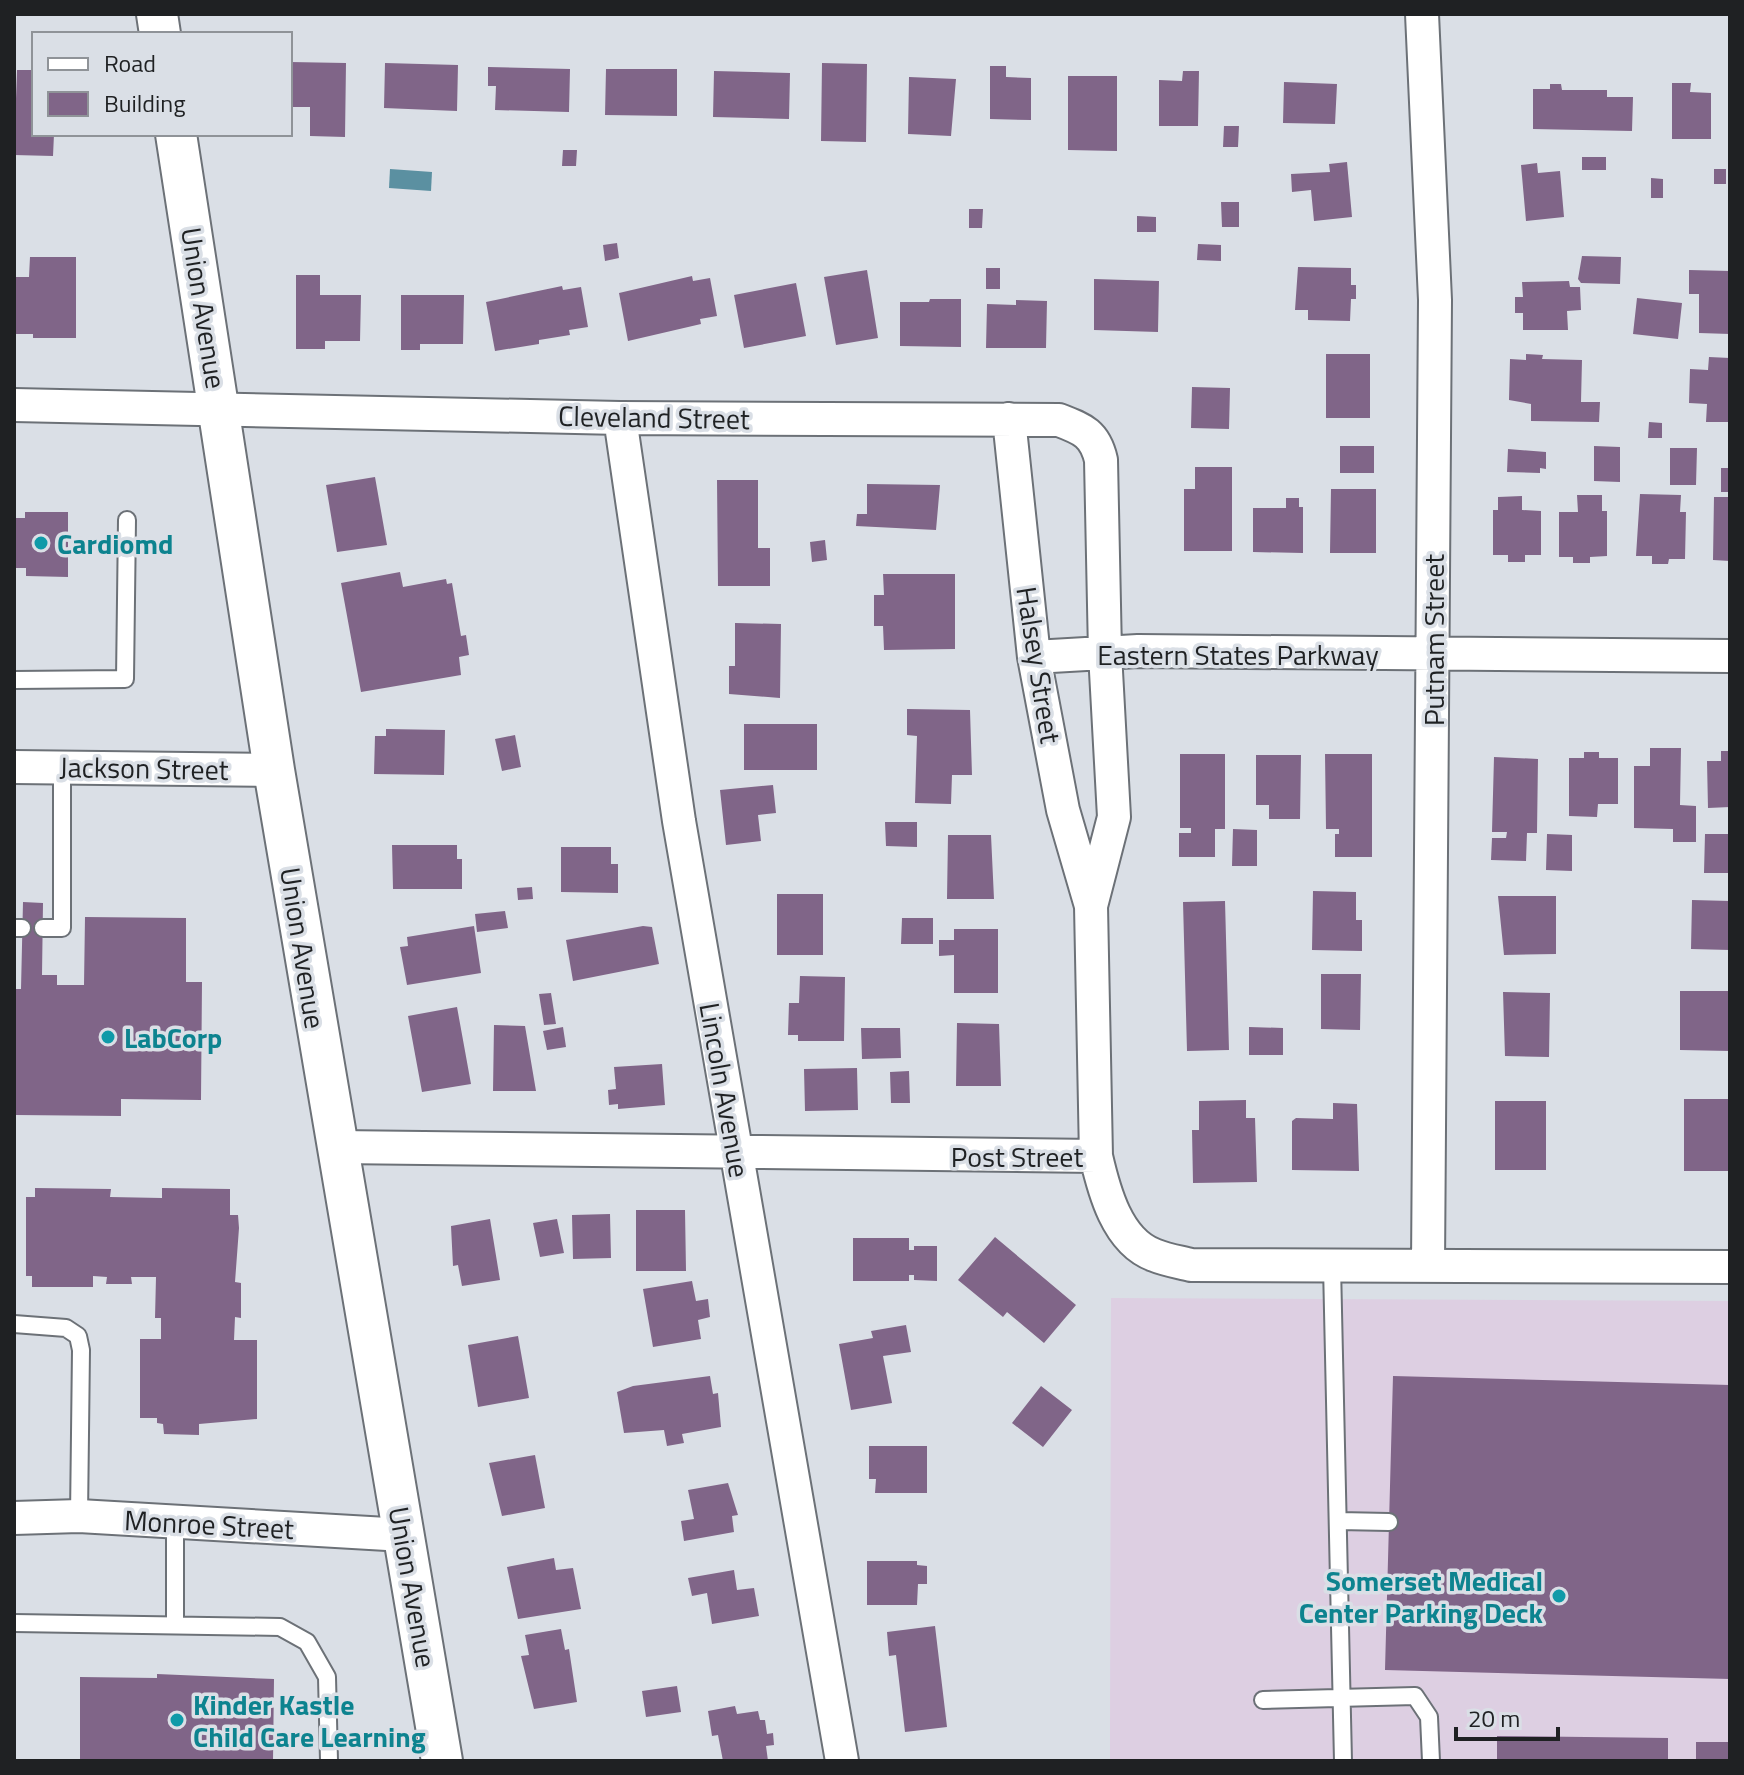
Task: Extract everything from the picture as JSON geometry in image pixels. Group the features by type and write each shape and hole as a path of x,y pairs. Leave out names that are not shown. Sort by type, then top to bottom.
{"street":[{"name":"Putnam Street","path":"1422,14 1435,300 1428,1266"},
{"name":"Union Avenue","path":"176,136 274,770 442,1761"},
{"name":"Cleveland Street","path":"14,405 620,418 1059,420 1086,429"},
{"name":"Lincoln Avenue","path":"620,418 679,821 842,1761"},
{"name":"Halsey Street","path":"1009,419 1034,657 1063,810 1091,906 1096,1156"},
{"name":"Halsey Street","path":"1086,429 1097,443 1101,460 1105,653 1114,817 1091,906"},
{"name":"Eastern States Parkway","path":"1034,657 1105,653 1730,656"},
{"name":"Jackson Street","path":"14,767 274,770"},
{"name":"Post Street","path":"337,1147 737,1155 1096,1156 1103,1186 1122,1228 1151,1255 1191,1265 1730,1267"},
{"name":"Monroe Street","path":"14,1518 79,1516 404,1535"}],"lane":[{"path":"14,680 125,679 127,520"},
{"path":"43,928 62,928 62,768"},
{"path":"1332,1266 1343,1761"},
{"path":"14,1324 66,1328 78,1336 81,1350 79,1516"},
{"path":"1339,1521 1389,1522"},
{"path":"175,1522 175,1625"},
{"path":"14,1623 280,1627 307,1642 327,1677 329,1761"},
{"path":"1263,1700 1415,1696 1429,1717 1431,1761"}],"shaded area":[{"path":"1111,1298 1730,1301 1730,1761 1110,1761"}],"water":[{"path":"390,169 432,172 431,191 389,188"}],"building":[{"path":"292,62 346,63 345,137 310,136 310,107 292,107"},
{"path":"385,63 458,65 457,111 384,108"},
{"path":"822,63 867,64 866,142 821,141"},
{"path":"990,66 1006,66 1006,77 1031,78 1031,120 990,119"},
{"path":"488,67 570,69 569,112 495,110 496,86 488,86"},
{"path":"606,69 677,69 677,116 605,115"},
{"path":"17,70 32,70 32,136 54,136 53,156 14,155"},
{"path":"714,71 790,73 789,119 713,117"},
{"path":"1183,71 1199,71 1198,126 1159,126 1159,80 1182,81"},
{"path":"1068,76 1117,76 1117,151 1068,150"},
{"path":"909,77 956,79 951,136 908,134"},
{"path":"1284,82 1337,84 1335,124 1283,123"},
{"path":"1672,83 1691,83 1690,92 1711,93 1711,139 1672,139"},
{"path":"1550,84 1561,84 1562,90 1607,90 1607,97 1633,97 1632,131 1533,129 1533,89 1550,89"},
{"path":"1224,126 1239,126 1238,147 1223,147"},
{"path":"563,150 577,150 576,166 562,166"},
{"path":"1582,157 1606,157 1606,170 1582,170"},
{"path":"1347,162 1352,217 1314,221 1311,190 1292,192 1291,174 1330,172 1329,164"},
{"path":"1537,163 1538,173 1560,171 1564,217 1526,221 1521,165"},
{"path":"1714,169 1726,169 1726,184 1714,184"},
{"path":"1651,178 1663,179 1663,198 1651,198"},
{"path":"1221,202 1239,202 1239,227 1222,227"},
{"path":"969,209 983,209 982,228 969,228"},
{"path":"1137,216 1156,217 1156,232 1137,232"},
{"path":"617,243 619,258 605,261 603,245"},
{"path":"1198,244 1221,245 1221,261 1197,260"},
{"path":"1582,256 1621,257 1620,284 1581,283 1578,279"},
{"path":"30,257 76,257 76,338 33,338 33,334 14,334 14,277 29,277"},
{"path":"1298,267 1351,268 1351,285 1356,285 1356,299 1351,299 1350,321 1308,320 1308,310 1295,310"},
{"path":"986,268 1000,268 1000,289 986,289"},
{"path":"867,270 878,338 836,345 824,277"},
{"path":"1689,270 1730,271 1730,334 1699,333 1699,294 1689,294"},
{"path":"296,275 320,275 320,295 361,295 360,341 325,341 325,349 296,349"},
{"path":"692,276 693,281 710,278 717,316 700,319 701,324 628,341 619,293"},
{"path":"1094,279 1159,281 1158,332 1094,330"},
{"path":"1569,281 1570,287 1580,287 1581,310 1567,311 1568,330 1523,330 1523,313 1515,313 1515,297 1523,297 1522,282"},
{"path":"796,283 806,336 744,348 734,295"},
{"path":"562,286 563,290 581,287 588,327 569,330 570,335 539,340 539,344 495,351 486,302"},
{"path":"401,295 464,295 463,344 420,344 420,350 401,350"},
{"path":"1637,298 1682,303 1678,339 1633,334"},
{"path":"930,299 961,299 961,347 900,346 900,302 929,302"},
{"path":"1016,300 1047,301 1046,348 986,348 987,304 1016,305"},
{"path":"1326,354 1370,354 1370,418 1326,418"},
{"path":"1526,354 1543,355 1542,359 1582,360 1581,402 1600,402 1599,422 1531,421 1531,404 1509,400 1510,359 1526,360"},
{"path":"1709,357 1730,358 1730,422 1706,422 1707,404 1689,403 1690,369 1708,370"},
{"path":"1192,387 1230,388 1229,429 1191,428"},
{"path":"1649,422 1662,423 1662,438 1648,438"},
{"path":"1340,446 1374,446 1374,473 1340,473"},
{"path":"1594,446 1620,447 1620,482 1594,481"},
{"path":"1670,448 1697,448 1696,485 1670,485"},
{"path":"1508,449 1546,452 1546,469 1540,468 1540,473 1507,472"},
{"path":"1195,467 1232,467 1232,551 1184,551 1184,489 1195,489"},
{"path":"1721,468 1730,468 1730,492 1721,492"},
{"path":"375,477 387,545 337,552 326,485"},
{"path":"717,480 758,480 758,548 770,548 770,586 718,586"},
{"path":"867,484 940,485 936,530 856,526 857,514 867,514"},
{"path":"1331,489 1376,489 1376,553 1330,553"},
{"path":"1640,494 1681,495 1680,512 1686,512 1685,559 1652,564 1652,556 1636,556"},
{"path":"1577,495 1602,495 1602,511 1607,511 1607,556 1590,557 1590,563 1573,563 1573,557 1559,557 1559,512 1578,512"},
{"path":"1522,496 1522,510 1541,511 1541,555 1525,555 1525,562 1508,562 1508,555 1493,555 1493,510 1498,510 1498,497"},
{"path":"1714,497 1730,497 1730,561 1713,560"},
{"path":"1286,498 1299,498 1299,507 1303,507 1303,553 1253,552 1253,508 1286,508"},
{"name":"Cardiomd","path":"25,512 68,512 68,577 26,576 26,568 14,568 14,518 25,518"},
{"path":"825,540 827,560 812,562 810,542"},
{"path":"400,572 403,587 446,579 447,584 452,583 461,636 466,635 469,655 459,657 461,675 361,692 341,583"},
{"path":"883,574 955,574 955,649 884,650 883,626 874,626 874,595 884,595"},
{"path":"735,623 781,624 780,698 729,694 729,666 735,666"},
{"path":"907,709 970,710 972,775 952,775 951,804 915,803 917,736 907,735"},
{"path":"744,724 817,724 817,770 744,770"},
{"path":"386,729 445,730 444,775 374,774 375,736 386,736"},
{"path":"515,735 521,767 502,771 495,739"},
{"path":"1650,748 1681,748 1680,805 1696,806 1696,842 1673,842 1673,829 1634,828 1634,766 1650,766"},
{"path":"1721,751 1730,751 1730,807 1708,808 1707,761 1721,761"},
{"path":"1584,752 1599,752 1599,758 1618,758 1618,804 1598,804 1597,817 1569,816 1569,758 1584,758"},
{"path":"1180,754 1225,754 1225,829 1215,829 1215,857 1179,857 1179,833 1191,833 1191,828 1180,828"},
{"path":"1325,754 1372,754 1372,857 1335,857 1335,834 1339,834 1339,829 1326,829"},
{"path":"1256,755 1301,755 1300,819 1269,819 1269,805 1256,805"},
{"path":"1494,757 1538,759 1537,833 1527,833 1526,861 1491,860 1492,838 1506,838 1507,832 1492,832"},
{"path":"773,785 776,813 758,815 761,841 726,845 720,790"},
{"path":"885,822 917,822 917,847 886,846"},
{"path":"1233,829 1257,830 1257,866 1232,866"},
{"path":"1547,834 1572,835 1572,871 1546,870"},
{"path":"1705,834 1730,834 1730,873 1704,873"},
{"path":"948,835 991,835 994,899 947,899"},
{"path":"392,845 457,845 457,859 462,859 462,889 393,889"},
{"path":"561,847 611,847 611,864 618,864 618,893 561,892"},
{"path":"532,887 533,899 518,900 517,888"},
{"path":"1313,891 1356,892 1356,920 1362,920 1362,951 1312,950"},
{"path":"777,894 823,894 823,955 777,955"},
{"path":"1498,896 1556,896 1556,954 1504,955"},
{"path":"1692,900 1730,901 1730,950 1691,949"},
{"path":"1225,901 1229,1050 1187,1051 1183,902"},
{"name":"LabCorp","path":"23,902 43,903 42,975 57,975 57,985 84,985 85,917 186,918 186,982 202,982 201,1100 121,1099 121,1116 16,1115 14,989 21,989"},
{"path":"505,911 508,928 477,932 475,914"},
{"path":"902,918 933,918 933,944 901,944"},
{"path":"474,926 481,973 407,985 400,947 408,946 407,937"},
{"path":"652,927 659,964 573,981 566,940"},
{"path":"954,929 998,929 998,993 954,993 954,955 939,956 939,940 954,940"},
{"path":"1321,974 1361,974 1360,1030 1321,1029"},
{"path":"800,976 845,977 844,1041 798,1041 798,1035 788,1035 789,1003 799,1003"},
{"path":"1680,991 1730,991 1730,1051 1680,1050"},
{"path":"1503,992 1550,993 1549,1057 1505,1056"},
{"path":"551,993 556,1024 544,1025 539,994"},
{"path":"457,1007 471,1084 422,1092 408,1016"},
{"path":"957,1023 999,1024 1001,1086 956,1086"},
{"path":"494,1025 525,1026 536,1091 493,1091"},
{"path":"563,1027 566,1047 547,1050 543,1031"},
{"path":"1249,1027 1283,1028 1283,1055 1249,1055"},
{"path":"861,1028 900,1028 901,1058 862,1059"},
{"path":"662,1064 665,1105 618,1109 618,1104 609,1105 608,1090 616,1089 614,1067"},
{"path":"857,1068 858,1110 805,1111 804,1069"},
{"path":"909,1071 910,1103 891,1103 890,1072"},
{"path":"1684,1099 1729,1099 1729,1171 1684,1171"},
{"path":"1246,1100 1246,1118 1255,1118 1257,1182 1193,1183 1192,1130 1199,1130 1199,1101"},
{"path":"1495,1101 1546,1101 1546,1170 1495,1170"},
{"path":"1333,1103 1357,1104 1359,1171 1292,1170 1292,1121 1296,1118 1333,1119"},
{"path":"35,1188 111,1189 110,1197 162,1198 162,1188 230,1189 230,1215 238,1215 239,1228 235,1282 241,1283 241,1318 235,1317 234,1340 257,1340 257,1419 199,1424 199,1435 164,1434 163,1424 157,1423 157,1418 140,1418 140,1339 161,1339 161,1318 155,1318 156,1277 131,1277 132,1284 106,1284 107,1277 93,1276 93,1287 32,1287 32,1276 26,1276 26,1197 35,1197"},
{"path":"636,1210 685,1210 686,1271 636,1271"},
{"path":"610,1214 611,1258 573,1259 572,1215"},
{"path":"490,1219 500,1280 462,1286 458,1265 453,1266 451,1226"},
{"path":"557,1219 564,1253 540,1257 533,1223"},
{"path":"995,1237 1076,1305 1044,1343 1007,1312 1003,1317 958,1280"},
{"path":"853,1238 909,1238 909,1250 914,1250 914,1246 937,1246 937,1281 914,1280 914,1275 909,1275 909,1281 853,1281"},
{"path":"692,1281 696,1301 708,1299 710,1317 698,1320 701,1339 653,1347 643,1289"},
{"path":"906,1325 911,1352 883,1356 892,1403 851,1410 839,1344 873,1338 871,1331"},
{"path":"518,1336 529,1398 478,1407 468,1345"},
{"path":"710,1376 713,1394 718,1393 721,1427 682,1434 684,1443 667,1446 664,1430 624,1433 617,1392 633,1386"},
{"name":"Somerset Medical Center Parking Deck","path":"1393,1376 1730,1385 1730,1679 1385,1670"},
{"path":"1041,1386 1072,1410 1043,1447 1012,1423"},
{"path":"869,1446 927,1446 927,1493 875,1493 876,1479 869,1479"},
{"path":"535,1455 545,1508 502,1516 489,1463"},
{"path":"728,1483 738,1515 732,1516 734,1532 684,1541 681,1521 694,1519 688,1490"},
{"path":"554,1558 556,1570 573,1568 581,1609 518,1619 507,1567"},
{"path":"867,1561 917,1561 917,1565 927,1566 927,1584 918,1584 917,1605 867,1605"},
{"path":"734,1570 737,1590 754,1588 759,1616 712,1624 707,1593 692,1596 688,1578"},
{"path":"935,1626 947,1727 905,1732 896,1655 889,1656 887,1632"},
{"path":"561,1629 565,1650 569,1649 577,1702 534,1709 521,1656 529,1655 525,1635"},
{"name":"Kinder Kastle Child Care Learning","path":"157,1674 274,1679 273,1761 80,1761 80,1677 157,1678"},
{"path":"677,1686 681,1712 646,1717 642,1691"},
{"path":"735,1706 737,1714 758,1711 760,1720 765,1720 767,1734 773,1733 774,1745 766,1746 768,1761 723,1761 718,1735 712,1736 708,1711"},
{"path":"1497,1736 1668,1738 1668,1761 1497,1761"},
{"path":"1696,1742 1730,1742 1730,1761 1696,1761"}],"place":[{"name":"Cardiomd","path":"41,543"},
{"name":"LabCorp","path":"108,1037"},
{"name":"Somerset Medical Center Parking Deck","path":"1559,1596"},
{"name":"Kinder Kastle Child Care Learning","path":"177,1720"}]}
